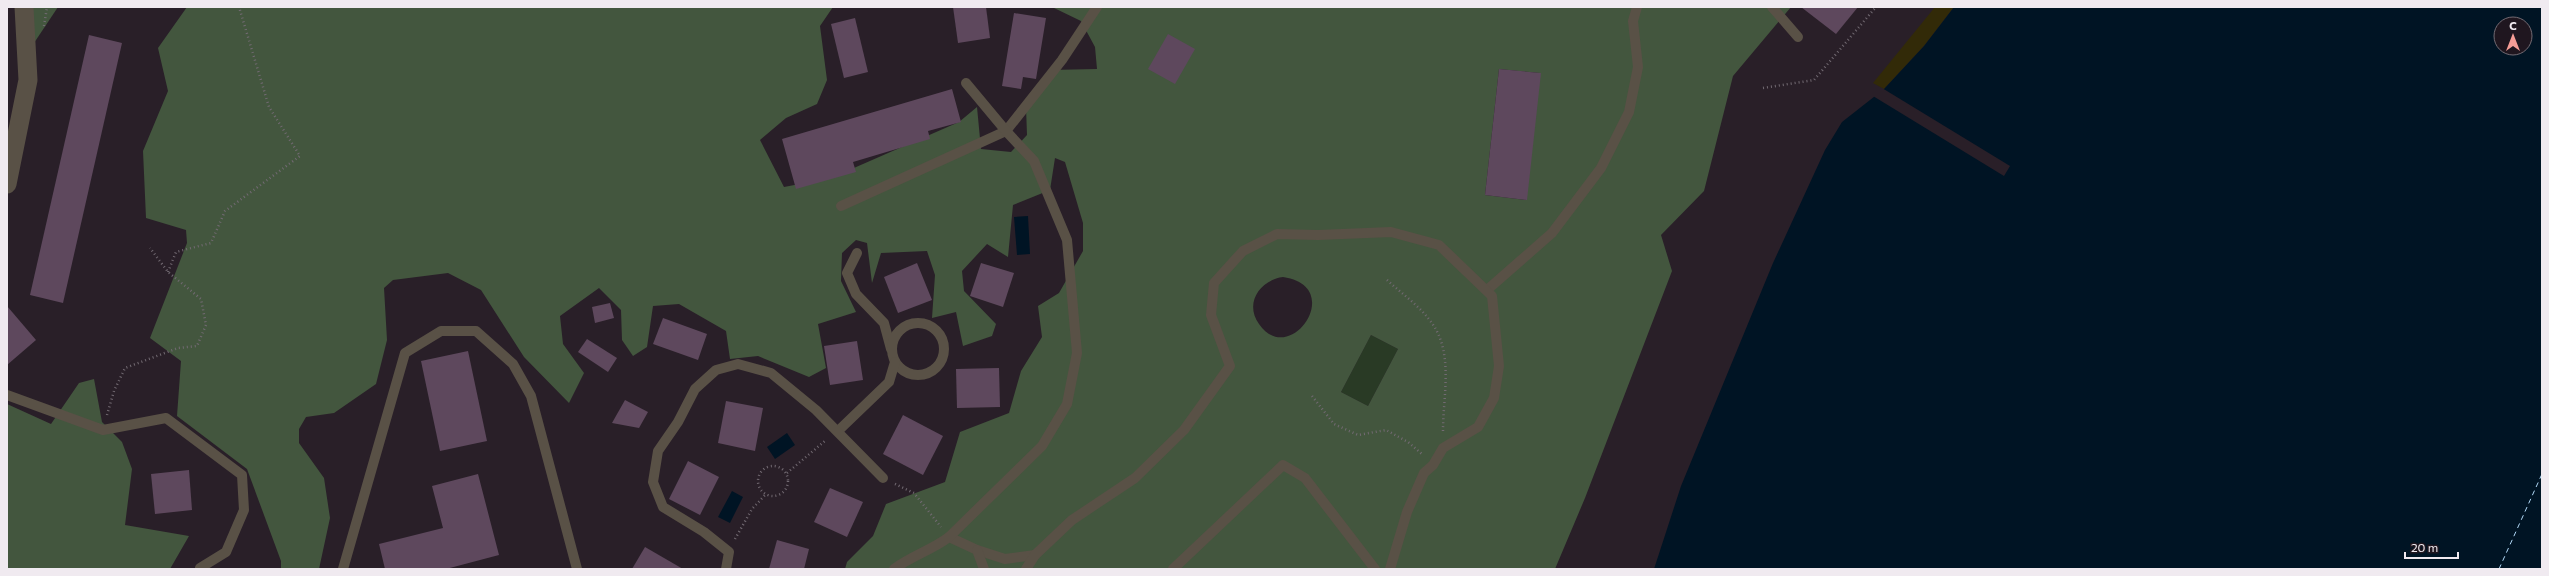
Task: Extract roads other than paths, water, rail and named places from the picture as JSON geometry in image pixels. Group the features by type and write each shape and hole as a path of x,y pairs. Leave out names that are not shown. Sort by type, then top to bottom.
{"street":[{"path":"7,184 28,80 24,7"}],"lane":[{"path":"841,206 1006,131 1062,60 1097,7"},
{"path":"1487,290 1552,233 1601,168 1629,112 1638,67 1633,21 1637,7"},
{"path":"1772,7 1798,37"},
{"path":"894,569 902,563 935,548 949,537 1042,446 1067,404 1077,353 1067,240 1034,161 1006,131 966,82"},
{"path":"1026,569 1035,555 1072,520 1141,473 1184,430 1230,366 1211,315 1214,283 1243,251 1277,234 1391,232 1439,245 1487,290 1492,296 1498,358 1494,398 1478,427 1443,448 1434,465 1424,473 1407,512 1390,569"},
{"path":"838,431 889,382 895,362 884,323 856,294 847,273 857,253"},
{"path":"892,349 895,336 905,326 918,322 932,326 941,336 945,349 941,362 932,372 918,376 905,372 895,362"},
{"path":"343,569 405,353 441,331 476,331 513,364 531,396 576,569"},
{"path":"726,569 728,552 704,532 663,507 653,482 658,451 678,422 695,389 716,370 738,364 771,373 794,390 838,431 883,478"},
{"path":"7,395 103,430 166,418 242,475 244,510 226,552 200,568"},
{"path":"1173,569 1283,465 1305,478 1375,569"},
{"path":"949,537 977,550 1005,559 1035,555"},
{"path":"977,550 984,569"}],"water":[{"path":"1954,7 2542,7 2542,569 1654,569 1681,486 1773,263 1825,150 1842,122 1884,89 1924,46"},
{"path":"1028,216 1030,254 1017,255 1014,217"},
{"path":"787,433 795,445 775,459 767,447"},
{"path":"732,491 743,497 730,523 718,517"}]}
